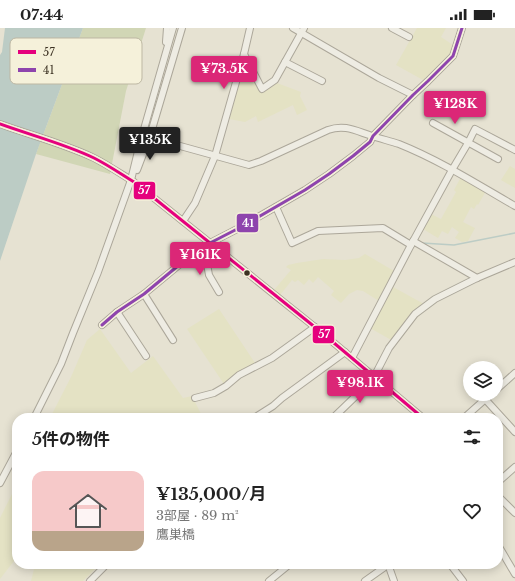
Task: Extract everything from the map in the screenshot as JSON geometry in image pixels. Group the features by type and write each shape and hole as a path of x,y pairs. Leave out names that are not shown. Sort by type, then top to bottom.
{"street":[{"path":"166,52 167,28"},
{"path":"36,413 58,370 73,334 98,272 131,180 173,28"},
{"path":"131,180 150,136 182,28"},
{"path":"182,221 195,203 215,156 250,28"},
{"path":"293,28 302,30 379,78 413,95"},
{"path":"392,28 409,38"},
{"path":"102,325 117,312 144,294 179,265 210,243 305,190 329,174 370,142 373,136 453,56 460,29"},
{"path":"244,54 262,89 276,80 302,30"},
{"path":"285,62 322,81"},
{"path":"433,123 498,159"},
{"path":"0,124 77,151 110,167 131,180 315,327 417,413"},
{"path":"150,136 173,144 249,165 261,161 328,130 346,128 398,144 417,152 515,206"},
{"path":"352,358 412,243 475,128 515,150"},
{"path":"276,207 292,243 318,231 383,228 477,278"},
{"path":"200,250 207,264 209,275 219,292"},
{"path":"337,413 362,390 374,376 389,348 415,314 435,299 477,278 515,262"},
{"path":"144,294 173,340"},
{"path":"117,312 146,356"},
{"path":"195,398 214,393 226,386 239,375 272,358 315,327"},
{"path":"262,413 274,406 282,398 345,352"},
{"path":"503,384 515,373"},
{"path":"470,413 483,401"},
{"path":"487,401 498,413"},
{"path":"503,419 515,432"},
{"path":"0,484 12,461"},
{"path":"503,478 515,467"},
{"path":"503,501 515,513"},
{"path":"503,554 515,574"},
{"path":"90,581 102,569"},
{"path":"273,580 285,569"},
{"path":"365,581 382,569"},
{"path":"390,569 394,581"},
{"path":"454,569 463,581"}],"shaded area":[{"path":"5,28 83,28 79,38 10,38 10,84 62,84 36,154 0,261 0,55 2,52"},
{"path":"417,28 446,28 441,37 453,45 446,60 423,80 396,65"},
{"path":"247,65 261,92 277,83 301,92 300,96 307,110 297,115 293,105 258,122 256,116 245,122 229,119 242,68"},
{"path":"510,166 515,169 515,188 501,180"},
{"path":"461,177 486,191 478,205 477,204 474,209 471,207 463,222 475,228 468,241 462,242 455,238 459,232 452,227 448,234 442,231 438,238 423,229 431,214 441,219 456,192 454,190"},
{"path":"365,254 394,271 379,301 363,291 357,290 349,294 341,303 331,295 334,291 318,277 313,283 309,279 304,285 298,280 295,282 292,280 280,295 274,290 291,270 286,267 288,265 323,259 345,260 359,258"},
{"path":"393,287 424,304 393,341 370,328"},
{"path":"219,309 255,363 238,373 224,384 187,329"},
{"path":"100,329 131,373 153,356 183,398 192,396 200,413 53,413 71,377 87,340"},
{"path":"12,494 12,563 0,579 0,518"},
{"path":"34,569 95,569 83,581 31,581"}],"green space":[{"path":"83,28 146,28 142,41 142,38 79,38"},
{"path":"62,84 128,84 110,174 36,154"}],"waterway":[{"path":"422,243 454,245 515,233"}],"transit line":[{"name":"41","path":"102,325 117,312 144,294 179,265 210,243 305,190 329,174 370,142 373,136 453,56 462,28"},
{"name":"57","path":"0,124 83,153 134,182 321,332 417,413"}]}
